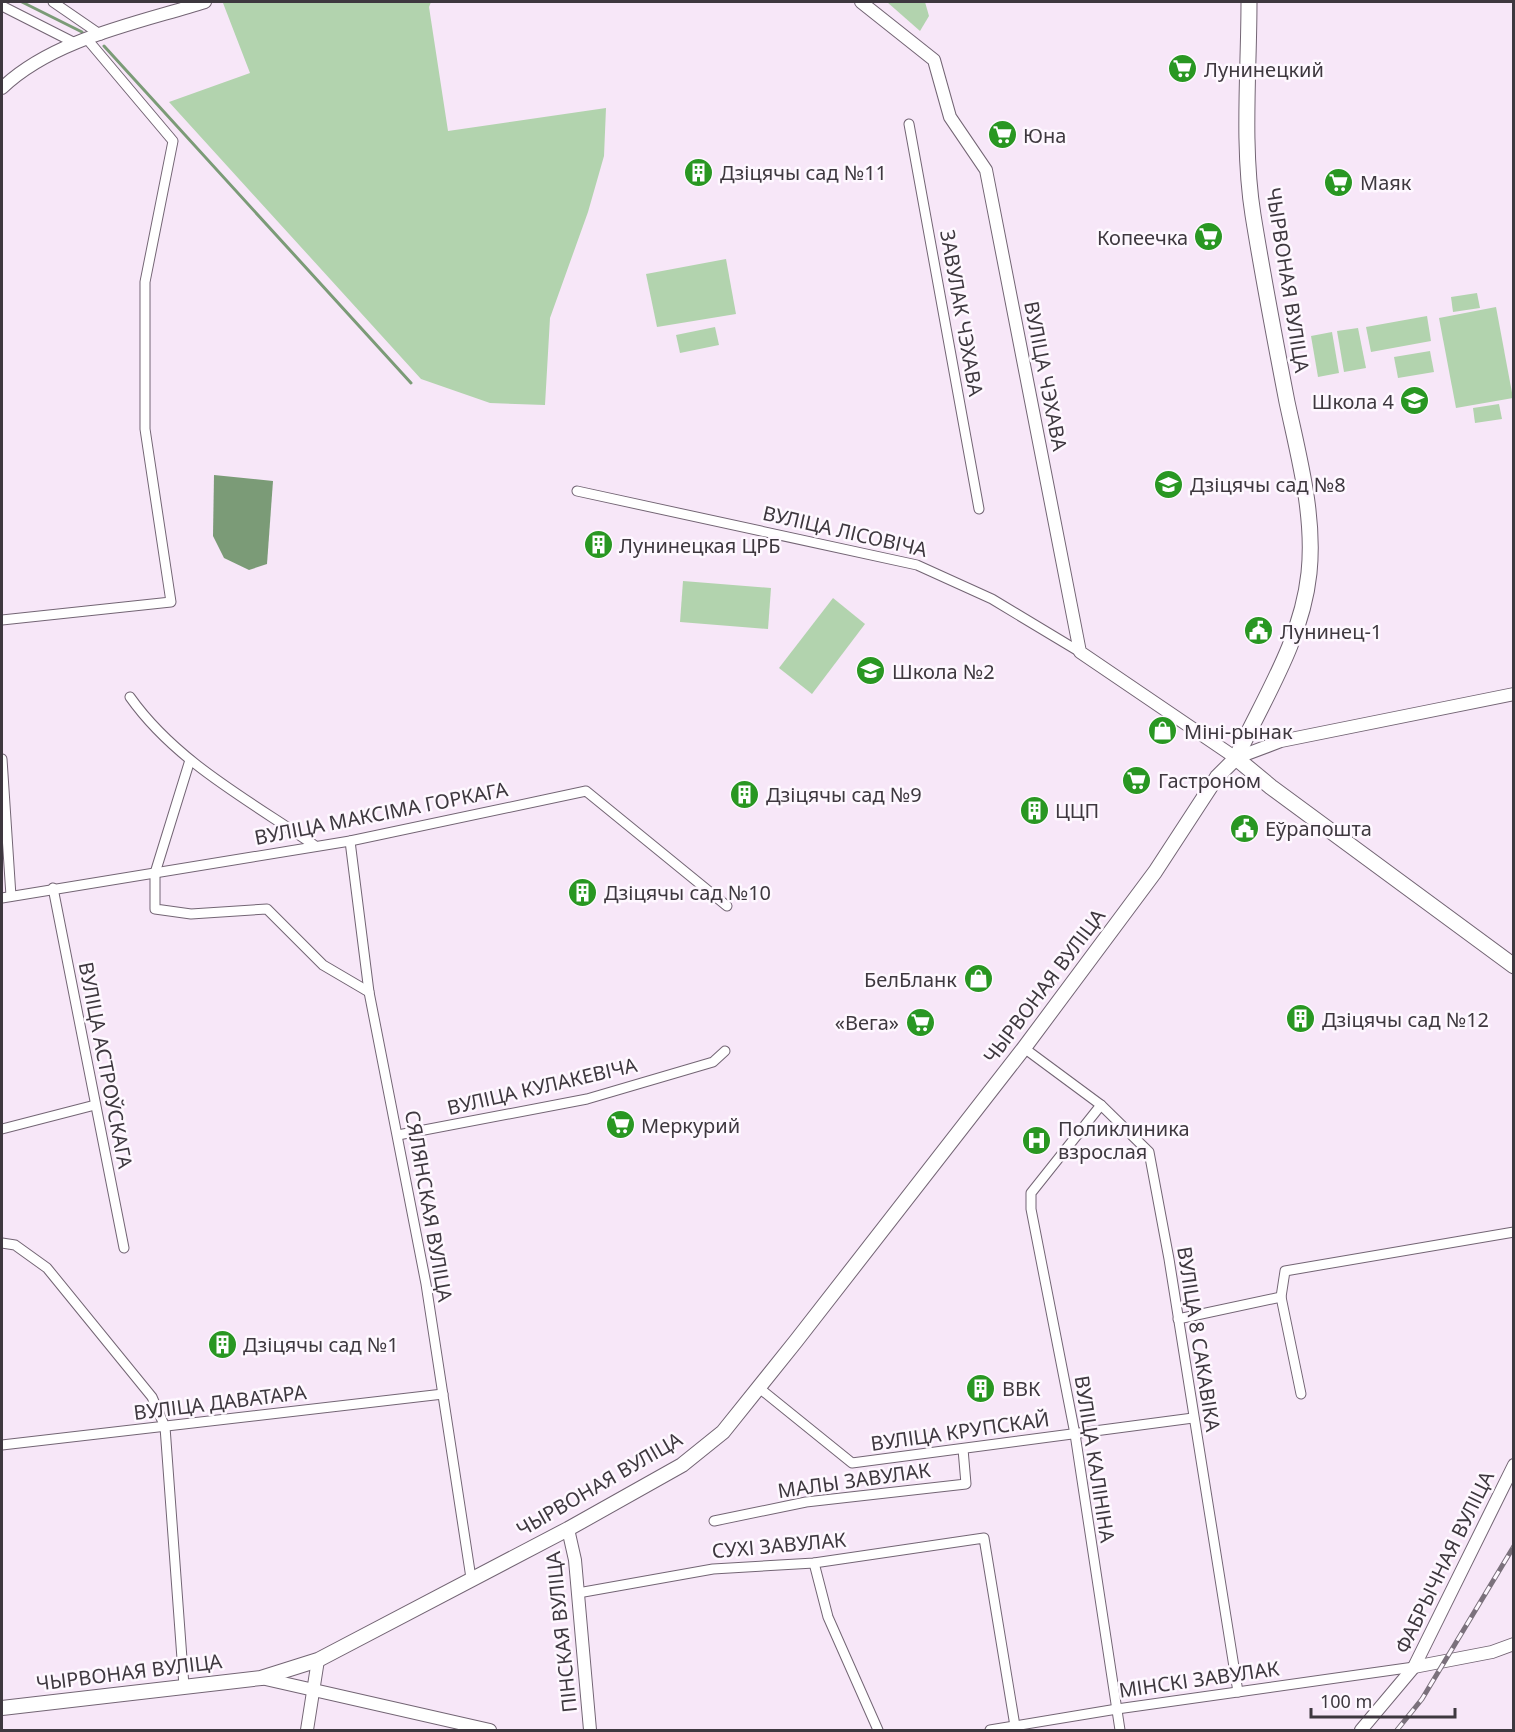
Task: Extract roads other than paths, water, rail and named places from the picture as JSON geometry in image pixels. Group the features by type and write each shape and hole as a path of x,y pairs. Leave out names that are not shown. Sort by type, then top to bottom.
{"main road":[{"name":"ЧЫРВОНАЯ ВУЛІЦА","path":"2,1708 261,1678 318,1660 568,1529 682,1465 723,1432 1024,1048 1155,872 1217,777 1236,758 1295,632 1307,583 1311,547 1310,523 1302,475 1252,212 1249,150 1249,2"},
{"path":"1236,758 1271,787 1514,966"}],"street":[{"path":"52,2 101,35"},
{"path":"2,88 36,60 81,41 205,2"},
{"name":"ВУЛІЦА ЧЭХАВА","path":"861,2 934,60 950,117 986,170 1080,652"},
{"path":"2,6 81,41 174,141 145,282 145,429 171,602 2,620"},
{"name":"ЗАВУЛАК ЧЭХАВА","path":"909,124 979,509"},
{"name":"ВУЛІЦА ЛІСОВІЧА","path":"577,490 917,566 992,599 1080,652 1236,758"},
{"path":"1236,758 1281,741 1514,693"},
{"path":"130,697 148,723 190,760 314,845"},
{"path":"2,759 6,897"},
{"path":"190,760 155,873 155,909 192,914 267,909 323,965 369,992"},
{"name":"ВУЛІЦА МАКСІМА ГОРКАГА","path":"6,897 314,845 350,841 586,790 727,906"},
{"name":"СЯЛЯНСКАЯ ВУЛІЦА","path":"350,841 369,992 398,1136 443,1394 471,1578"},
{"name":"ВУЛІЦА АСТРОЎСКАГА","path":"52,888 124,1248"},
{"name":"ВУЛІЦА 8 САКАВІКА","path":"1024,1048 1101,1105 1149,1152 1238,1692"},
{"name":"ВУЛІЦА КУЛАКЕВІЧА","path":"398,1136 587,1099 713,1062 725,1051"},
{"path":"2,1129 95,1105"},
{"name":"ВУЛІЦА КАЛІНІНА","path":"1101,1105 1031,1193 1031,1209 1075,1434 1120,1731"},
{"path":"1301,1394 1281,1297 1286,1271 1514,1232"},
{"path":"2,1243 15,1245 47,1268 152,1397 165,1427 184,1686"},
{"path":"1178,1319 1281,1297"},
{"name":"ВУЛІЦА КРУПСКАЙ","path":"758,1387 852,1464 1193,1418"},
{"name":"ВУЛІЦА ДАВАТАРА","path":"2,1445 443,1394"},
{"name":"МАЛЫ ЗАВУЛАК","path":"714,1521 806,1502 966,1484 963,1449"},
{"name":"ФАБРЫЧНАЯ ВУЛІЦА","path":"1361,1731 1414,1667 1514,1465"},
{"name":"ПІНСКАЯ ВУЛІЦА","path":"568,1529 573,1545 590,1731"},
{"name":"СУХІ ЗАВУЛАК","path":"578,1593 713,1569 814,1563 984,1539 1015,1726"},
{"path":"814,1563 828,1617 879,1731"},
{"path":"1414,1667 1492,1652 1514,1644"},
{"path":"307,1731 318,1660"},
{"name":"МІНСКІ ЗАВУЛАК","path":"990,1731 1117,1709 1414,1667"},
{"name":"ЧЫРВОНАЯ ВУЛІЦА","path":"261,1678 490,1731"}],"waterway":[{"path":"22,2 82,32"},
{"path":"104,46 411,383"}],"railway":[{"path":"1397,1730 1422,1699 1514,1546"}],"place":[{"name":"Лунинецкий","path":"1183,69"},
{"name":"Юна","path":"1002,135"},
{"name":"Дзіцячы сад №11","path":"699,172"},
{"name":"Маяк","path":"1339,182"},
{"name":"Копеечка","path":"1209,237"},
{"name":"Школа 4","path":"1415,401"},
{"name":"Дзіцячы сад №8","path":"1169,484"},
{"name":"Лунинецкая ЦРБ","path":"598,545"},
{"name":"Лунинец-1","path":"1259,631"},
{"name":"Школа №2","path":"871,671"},
{"name":"Міні-рынак","path":"1163,731"},
{"name":"Гастроном","path":"1137,780"},
{"name":"Дзіцячы сад №9","path":"745,794"},
{"name":"ЦЦП","path":"1034,810"},
{"name":"Еўрапошта","path":"1244,828"},
{"name":"Дзіцячы сад №10","path":"583,892"},
{"name":"БелБланк","path":"978,979"},
{"name":"Дзіцячы сад №12","path":"1301,1019"},
{"name":"«Вега»","path":"920,1022"},
{"name":"Меркурий","path":"620,1125"},
{"name":"Поликлиника взрослая","path":"1037,1140"},
{"name":"Дзіцячы сад №1","path":"222,1344"},
{"name":"ВВК","path":"981,1388"}]}
